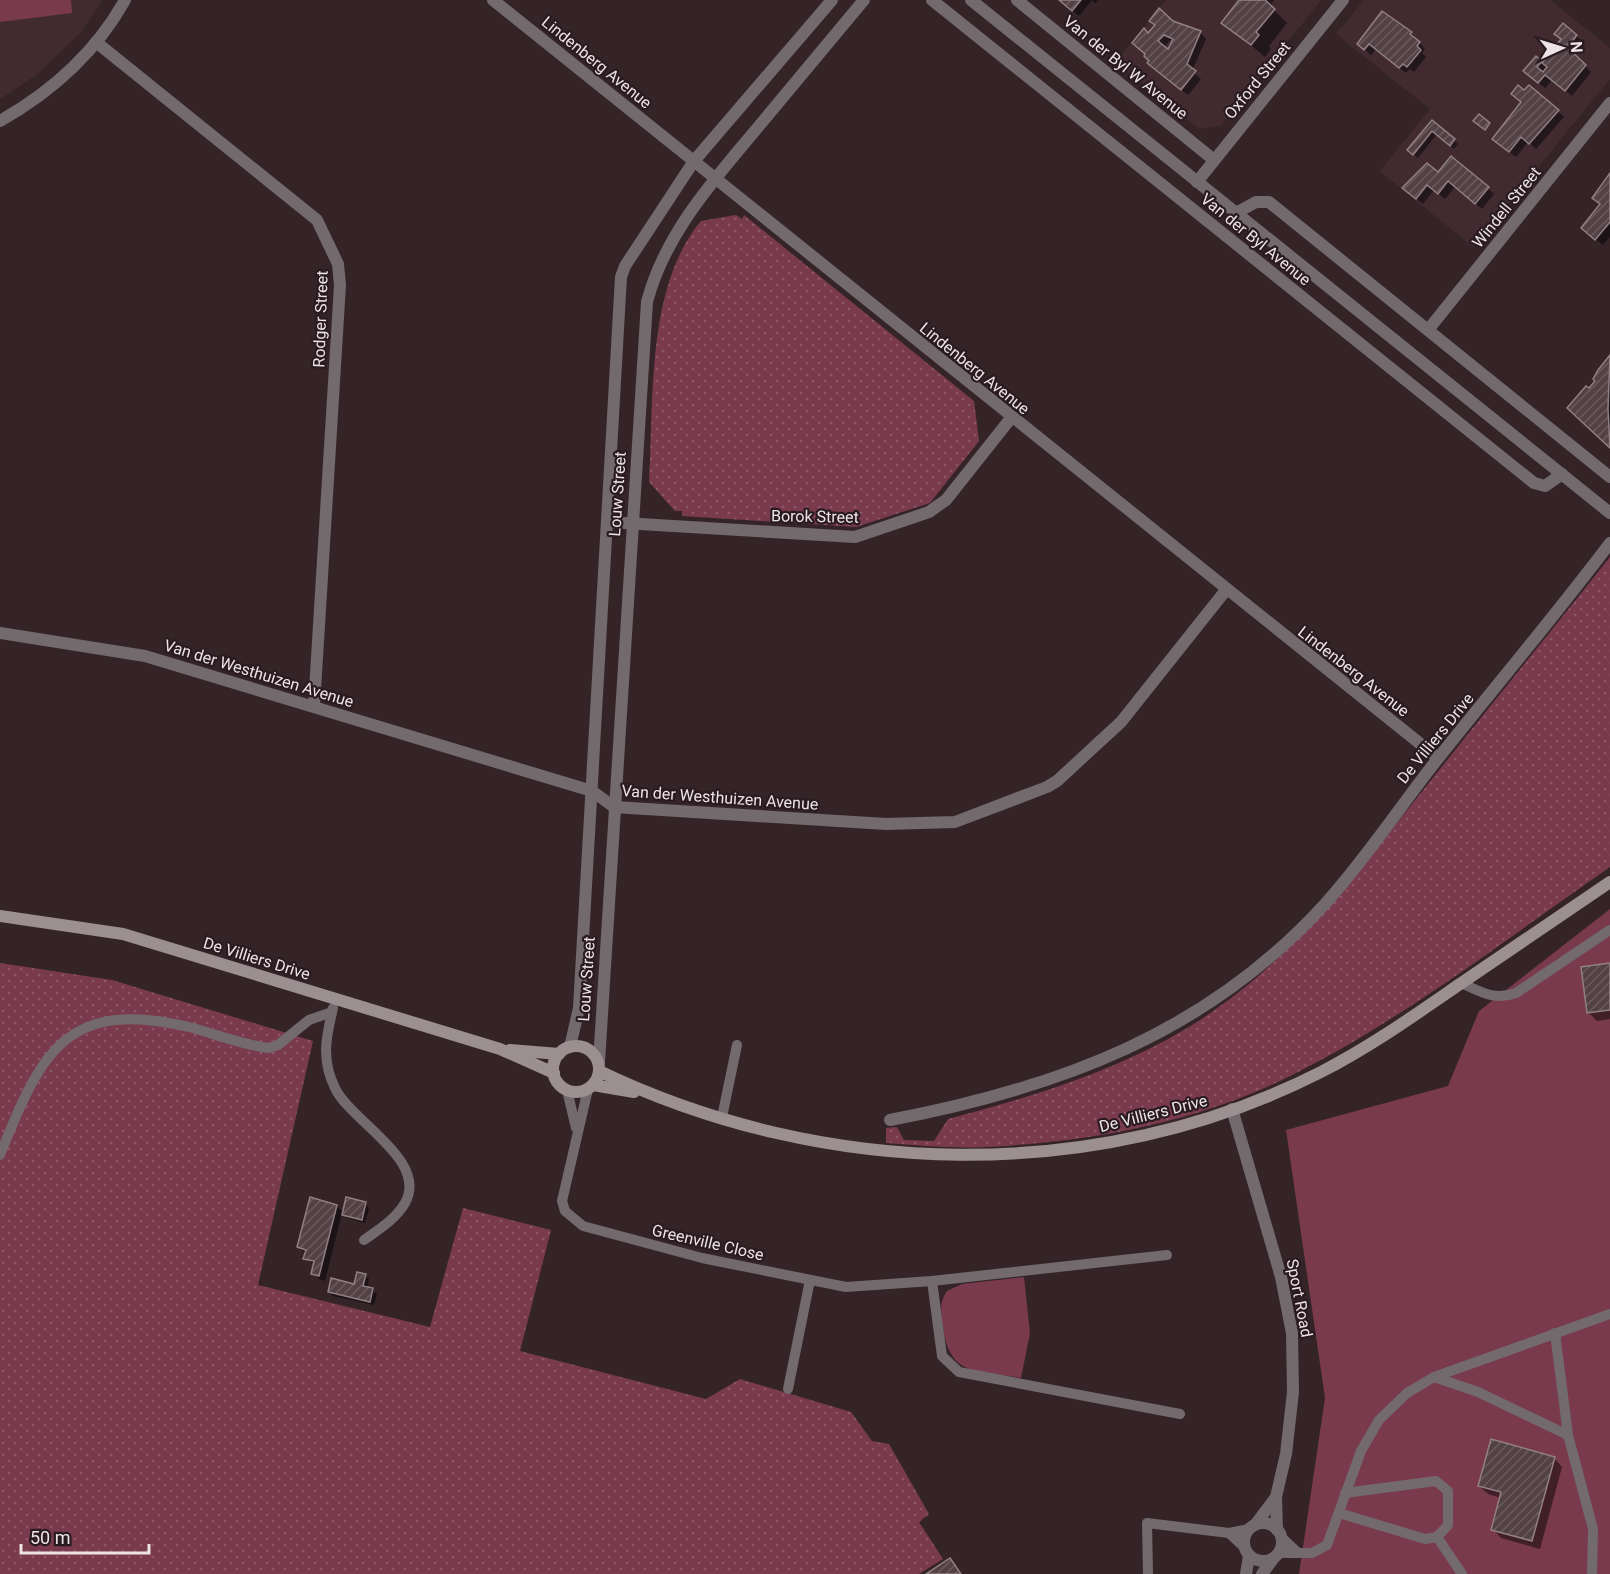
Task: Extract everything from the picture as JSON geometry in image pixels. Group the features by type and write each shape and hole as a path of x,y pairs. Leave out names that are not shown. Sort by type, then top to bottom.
{"street":[{"path":"0,122 41,95 96,42 125,0"},
{"name":"Lindenberg Avenue","path":"493,0 1438,759"},
{"name":"Louw Street","path":"570,1047 579,1008 621,277 631,257 694,161 832,0"},
{"name":"Louw Street","path":"599,1067 647,302 665,252 716,178 864,0"},
{"name":"Van der Byl Avenue","path":"932,0 1534,483 1545,486 1562,474"},
{"name":"Van der Byl Avenue","path":"971,0 1610,513"},
{"name":"Van der Byl W Avenue","path":"1017,0 1214,160"},
{"name":"Oxford Street","path":"1197,182 1343,0"},
{"name":"Rodger Street","path":"96,42 317,220 338,264 340,285 314,706"},
{"name":"Windell Street","path":"1428,330 1610,104"},
{"name":"Van der Byl Avenue","path":"1236,213 1256,202 1269,202 1610,477"},
{"name":"Borok Street","path":"607,522 855,537 929,512 946,500 1011,418"},
{"name":"De Villiers Drive","path":"890,1120 979,1101 1053,1080 1134,1046 1206,1005 1265,963 1325,904 1610,543"},
{"name":"Van der Westhuizen Avenue","path":"0,633 146,656 592,791 614,807 886,824 940,825 955,822 1047,788 1057,781 1121,722 1226,590"},
{"name":"De Villiers Drive","path":"591,1087 647,1094 770,1131 857,1148 919,1154 979,1155 1051,1151 1116,1141 1232,1110 1285,1088 1350,1056 1610,882"},
{"name":"De Villiers Drive","path":"0,916 123,934 500,1049 554,1073"},
{"path":"570,1047 588,1049 599,1067 591,1087 581,1092 567,1090 560,1086 554,1073 555,1059 559,1054 570,1047"},
{"name":"De Villiers Drive","path":"500,1049 559,1054"},
{"name":"De Villiers Drive","path":"599,1067 647,1094"},
{"name":"Sport Road","path":"1232,1110 1281,1277 1292,1333 1291,1423 1276,1497 1279,1533"},
{"name":"Sport Road","path":"1252,1527 1276,1497"},
{"path":"1246,1574 1244,1538 1252,1527 1271,1525 1279,1533 1276,1556 1262,1574"},
{"path":"1246,1552 1257,1561 1276,1556"}],"lane":[{"path":"1461,983 1491,997 1510,996 1610,930"},
{"path":"335,999 324,1044 334,1087 352,1114 382,1139 402,1162 409,1179 406,1202 396,1214 364,1240"},
{"path":"0,1155 32,1080 49,1054 86,1026 124,1019 159,1021 269,1047 278,1044 309,1020 332,1012"},
{"path":"722,1118 737,1045"},
{"name":"Greenville Close","path":"591,1087 577,1131 562,1201 565,1211 583,1226 702,1258 859,1288 1167,1255"},
{"name":"Greenville Close","path":"567,1090 577,1131"},
{"path":"788,1389 810,1280"},
{"path":"932,1281 942,1356 959,1372 1180,1414"},
{"path":"1276,1556 1297,1552 1312,1554 1322,1549 1330,1540 1361,1451 1379,1420 1407,1393 1434,1377 1610,1314"},
{"path":"1555,1334 1568,1435 1593,1529 1592,1574"},
{"path":"1434,1377 1478,1392 1568,1435"},
{"path":"1339,1513 1425,1539 1437,1537 1444,1532 1449,1521 1448,1491 1440,1482 1432,1480 1345,1493"},
{"path":"1148,1574 1147,1523 1229,1533 1252,1527"},
{"path":"1229,1533 1246,1552"},
{"path":"1279,1533 1297,1552"},
{"path":"1437,1537 1462,1574"}],"shaded area":[{"path":"0,0 102,0 82,31 39,73 0,99"},
{"path":"0,0 71,0 72,13 0,22"},
{"path":"1166,0 1321,0 1221,126 1199,129 1116,62"},
{"path":"1364,0 1550,0 1610,48 1610,79 1473,247 1380,171 1430,109 1336,34"},
{"path":"736,215 742,219 744,215 974,401 979,441 930,503 856,527 682,516 682,511 675,511 649,482 656,345 670,278 683,248 701,221"},
{"path":"1610,557 1610,867 1408,1008 1324,1058 1245,1096 1173,1119 1061,1141 974,1147 886,1143 886,1128 897,1127 904,1140 934,1141 948,1119 1013,1101 1110,1067 1171,1037 1233,997 1292,944 1371,856"},
{"path":"1610,909 1610,1574 1299,1574 1325,1398 1286,1130 1448,1086 1479,1011"},
{"path":"0,963 112,980 313,1041 258,1285 430,1327 463,1208 551,1230 520,1351 706,1399 740,1379 851,1412 872,1441 889,1444 929,1514 919,1522 943,1559 919,1574 0,1574"},
{"path":"1024,1277 1030,1333 1021,1378 979,1372 959,1363 946,1343 943,1326 942,1303 947,1291 962,1284"}],"building":[{"path":"1059,0 1081,0 1072,11"},
{"path":"1239,0 1265,0 1275,9 1256,32 1259,35 1251,45 1221,23"},
{"path":"1159,8 1173,21 1201,31 1187,64 1196,71 1181,90 1147,63 1149,61 1144,56 1145,54 1132,43 1144,28 1148,33 1155,25 1149,21","holes":["1164,35 1173,39 1168,49 1158,41"]},
{"path":"1382,11 1412,32 1410,34 1420,42 1417,46 1421,50 1407,67 1403,64 1399,68 1369,44 1364,50 1357,44"},
{"path":"1563,23 1577,35 1569,46 1565,45 1586,65 1565,91 1545,75 1538,83 1523,71 1536,56 1542,61 1537,67 1543,72 1547,67 1542,63 1561,39 1554,34"},
{"path":"1518,85 1524,90 1529,85 1559,110 1529,144 1521,137 1509,152 1492,139 1521,102 1511,94"},
{"path":"1479,114 1490,123 1485,130 1473,121"},
{"path":"1432,120 1455,139 1450,146 1432,131 1413,155 1407,150"},
{"path":"1451,156 1489,187 1475,204 1448,181 1438,194 1427,185 1416,199 1402,188 1427,163 1438,172"},
{"path":"1610,173 1610,222 1595,240 1581,228 1600,204 1592,198"},
{"path":"1610,355 1608,409 1610,448 1567,408 1586,386 1589,388 1595,381 1593,379 1598,370"},
{"path":"1610,963 1610,1010 1587,1013 1581,967"},
{"path":"310,1197 337,1205 319,1276 311,1274 314,1261 303,1259 306,1250 297,1247"},
{"path":"346,1197 366,1202 362,1220 342,1215"},
{"path":"357,1272 366,1274 363,1286 373,1288 370,1302 328,1292 331,1278 354,1284"},
{"path":"1491,1439 1555,1457 1532,1541 1491,1530 1501,1492 1478,1486"},
{"path":"950,1558 961,1574 926,1574"}]}
